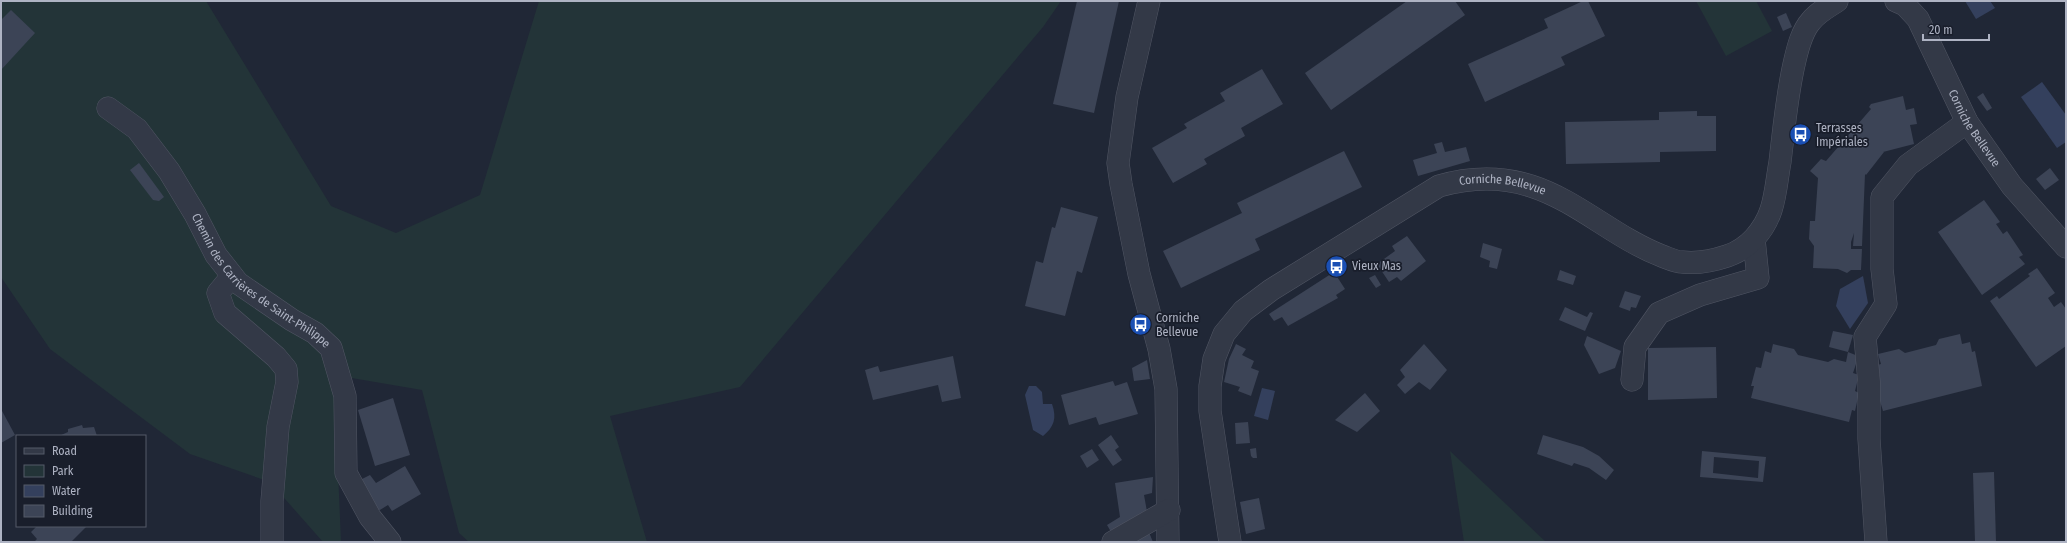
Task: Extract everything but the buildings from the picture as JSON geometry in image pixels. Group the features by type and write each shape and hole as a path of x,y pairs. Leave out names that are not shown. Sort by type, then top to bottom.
{"street":[{"path":"1149,1 1127,97 1118,163 1140,274 1159,349 1166,389 1169,510 1168,542"},
{"name":"Corniche Bellevue","path":"1896,1 1905,5 1918,19 1967,122 2012,186 2066,248"},
{"name":"Corniche Bellevue","path":"1230,542 1210,411 1210,386 1214,359 1224,334 1243,311 1271,290 1439,186 1461,180 1482,178 1506,180 1531,185 1556,195 1608,228 1651,252 1681,262 1710,262 1735,253 1754,239 1766,224 1774,202 1792,73 1797,52 1810,21 1826,4"},
{"name":"Chemin des Carrières de Saint-Philippe","path":"108,108 137,130 169,171 195,214 216,256 238,284 292,320 315,333 331,348 345,396 346,472 370,517 390,542"},
{"path":"1876,542 1869,439 1869,382 1866,337 1886,304 1882,269 1882,197 1908,164 1967,122"},
{"path":"1632,380 1635,347 1659,313 1700,295 1758,278 1754,239"},
{"path":"232,276 218,293 225,312 276,357 286,368 287,382 278,427 272,501 272,542"},
{"path":"1113,542 1169,510"}],"green space":[{"path":"1,1 206,1 331,206 396,233 480,195 539,1 1061,1 1043,27 740,387 610,416 647,542 469,542 459,533 422,390 334,375 341,542 323,542 270,482 190,454 50,349 1,277"},
{"path":"1696,1 1756,1 1772,31 1726,56"},
{"path":"1450,451 1546,542 1464,542"}],"water":[{"path":"1965,1 1990,1 1995,8 1976,19"},
{"path":"2042,82 2066,115 2066,142 2057,148 2021,97"},
{"path":"1863,276 1868,303 1850,329 1836,306 1840,289"},
{"path":"1029,386 1036,386 1042,392 1043,404 1052,404 1054,409 1054,422 1043,436 1033,430 1025,395"},
{"path":"1262,388 1275,391 1268,420 1254,416"}],"place":[{"name":"Terrasses Impériales","path":"1801,135"},
{"name":"Vieux Mas","path":"1337,266"},
{"name":"Corniche Bellevue","path":"1140,325"}]}
